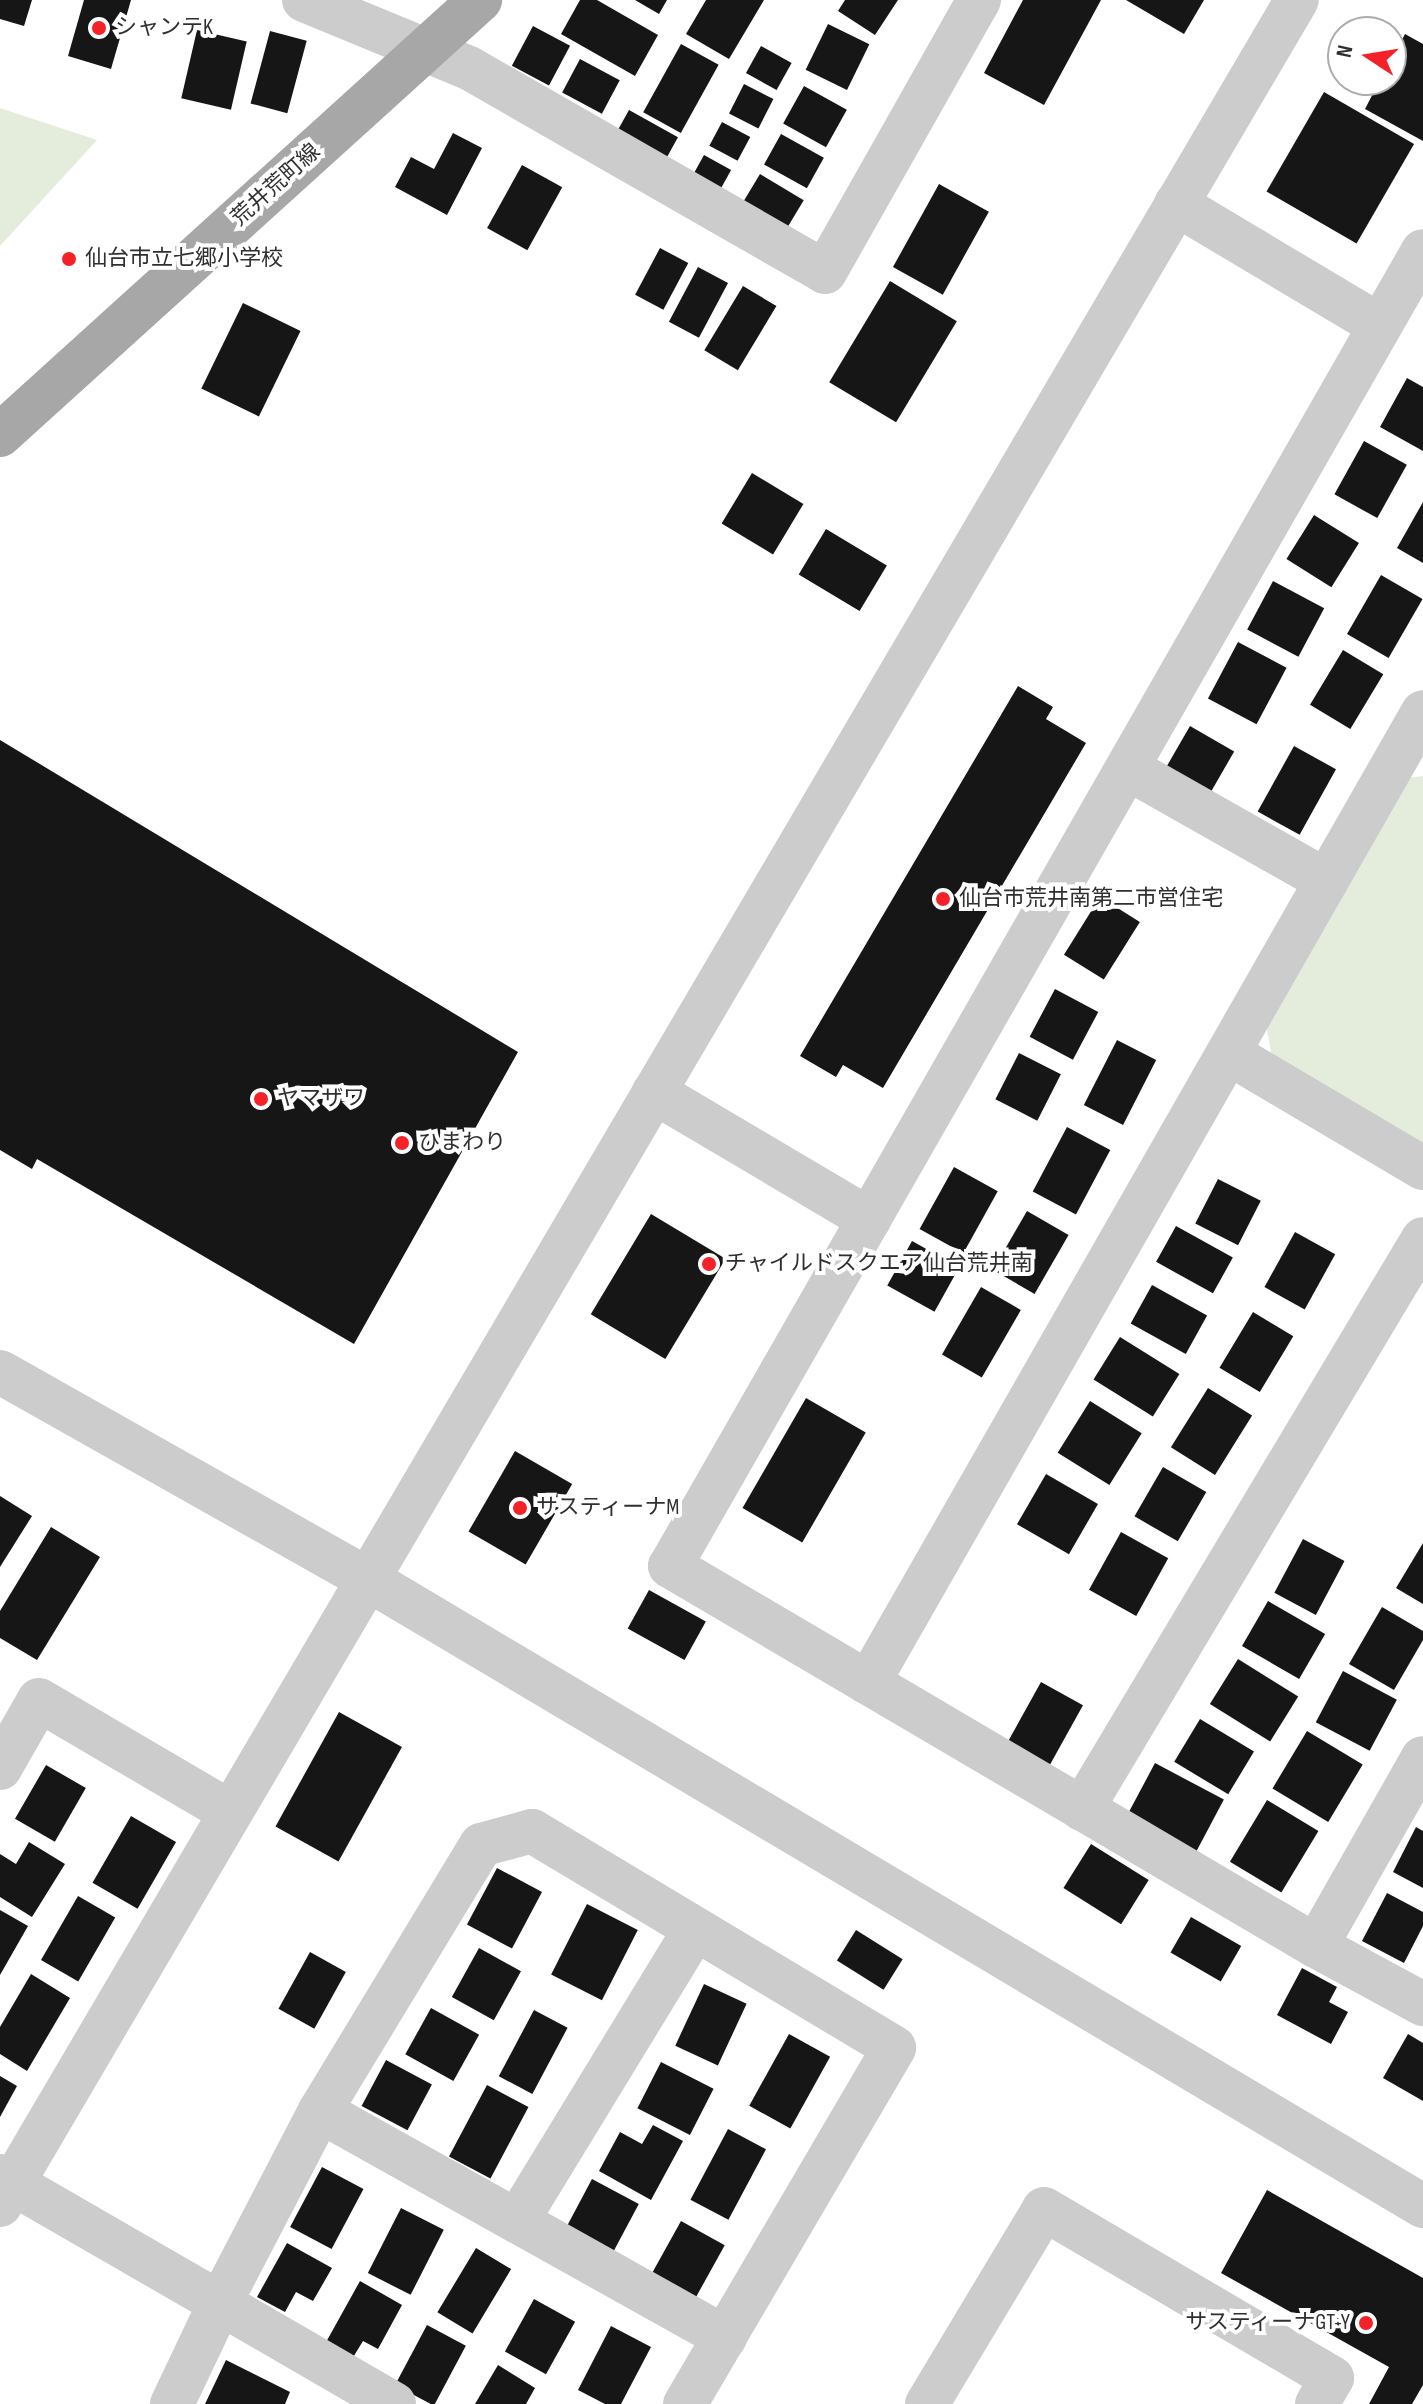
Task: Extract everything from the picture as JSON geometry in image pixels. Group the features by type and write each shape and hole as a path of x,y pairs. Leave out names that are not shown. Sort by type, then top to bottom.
{"main road":[{"name":"荒井荒町線","path":"0,435 480,0"}],"street":[{"path":"304,0 469,68 825,272 979,0"},
{"path":"394,2404 220,2303 4,2188 369,1580 1297,0"},
{"path":"1176,204 1379,325"},
{"path":"1423,251 670,1566 1316,1946 1423,2004"},
{"path":"868,1683 1420,723"},
{"path":"1129,769 1327,881"},
{"path":"1230,1054 1423,1168"},
{"path":"654,1092 869,1219"},
{"path":"1082,1809 1423,1239"},
{"path":"0,1372 369,1580 1423,2206"},
{"path":"0,1768 39,1700 230,1812"},
{"path":"1316,1946 1423,1758"},
{"path":"172,2404 220,2303 320,2111 481,1845 532,1831 894,2048 685,2404"},
{"path":"517,2221 695,1929"},
{"path":"320,2111 725,2337"},
{"path":"927,2404 1044,2209 1332,2378 1317,2404"}],"green space":[{"path":"0,108 97,140 0,246"},
{"path":"1423,776 1423,1150 1273,1064 1266,1024 1407,778"}],"building":[{"path":"0,0 32,0 24,26 0,19"},
{"name":"シャンテK","path":"84,0 131,0 111,69 68,56"},
{"path":"580,0 597,0 658,35 635,76 561,34"},
{"path":"635,0 667,0 659,14"},
{"path":"706,0 764,0 729,59 686,34"},
{"path":"845,0 898,0 875,35 838,11"},
{"path":"1023,0 1101,0 1044,105 984,73"},
{"path":"1126,0 1204,0 1184,34"},
{"path":"828,24 869,44 847,90 806,70"},
{"path":"533,26 570,46 549,85 512,66"},
{"path":"197,30 247,41 231,110 181,98"},
{"path":"270,31 307,41 287,113 251,103"},
{"path":"1407,35 1423,44 1423,141 1365,109 1372,96 1407,96"},
{"path":"681,44 719,65 681,133 643,112"},
{"path":"761,46 792,63 777,90 746,73"},
{"path":"580,59 620,80 602,114 562,93"},
{"path":"744,84 773,99 758,128 729,113"},
{"path":"804,86 847,110 826,147 783,124"},
{"path":"1324,92 1414,144 1357,244 1266,192"},
{"path":"629,110 678,137 663,163 614,136"},
{"path":"722,122 750,137 738,161 709,146"},
{"path":"453,133 482,148 447,215 395,187 411,157 434,169"},
{"path":"781,134 824,158 807,188 764,165"},
{"path":"704,155 731,170 717,196 689,181"},
{"path":"522,165 562,187 527,250 487,228"},
{"path":"760,174 804,200 786,230 742,204"},
{"path":"939,184 989,212 943,295 893,267"},
{"path":"660,248 688,263 663,310 635,295"},
{"path":"698,267 728,283 699,338 669,322"},
{"path":"890,281 957,321 896,422 829,382"},
{"path":"743,286 776,306 738,370 704,350"},
{"path":"243,303 301,331 259,416 201,388"},
{"path":"1407,378 1423,387 1423,451 1380,427"},
{"path":"1364,441 1407,465 1377,518 1334,494"},
{"path":"752,473 803,504 773,554 722,524"},
{"path":"1423,502 1423,563 1397,548"},
{"path":"1314,515 1359,543 1331,587 1286,559"},
{"path":"826,529 887,566 860,611 799,574"},
{"path":"1381,575 1423,599 1389,658 1347,634"},
{"path":"1273,581 1324,608 1298,657 1247,630"},
{"path":"1238,642 1287,668 1257,724 1208,699"},
{"path":"1343,650 1383,674 1350,729 1310,705"},
{"name":"仙台市荒井南第二市営住宅","path":"1018,686 1053,707 1046,719 1086,743 883,1088 843,1065 836,1077 800,1056"},
{"path":"1190,726 1234,752 1209,796 1164,770"},
{"path":"0,740 518,1052 354,1344 37,1159 32,1169 0,1150"},
{"path":"1294,746 1336,769 1300,835 1258,812"},
{"path":"1100,897 1140,922 1104,980 1064,955"},
{"path":"1055,989 1098,1012 1073,1060 1030,1037"},
{"path":"1117,1040 1156,1060 1123,1125 1084,1105"},
{"path":"1019,1053 1061,1074 1037,1121 995,1099"},
{"path":"1067,1127 1110,1150 1076,1214 1033,1191"},
{"path":"954,1167 998,1191 963,1253 920,1229"},
{"path":"1218,1179 1261,1201 1238,1245 1195,1224"},
{"path":"1027,1211 1069,1235 1035,1294 993,1270"},
{"path":"651,1214 726,1259 665,1359 591,1314"},
{"path":"1176,1226 1233,1258 1213,1293 1156,1262"},
{"path":"1295,1232 1335,1254 1305,1309 1264,1287"},
{"path":"912,1241 959,1267 935,1312 887,1286"},
{"path":"1152,1285 1207,1316 1186,1354 1131,1323"},
{"path":"981,1287 1021,1310 982,1378 942,1355"},
{"path":"1253,1312 1293,1336 1260,1392 1220,1368"},
{"path":"1120,1337 1179,1374 1153,1416 1094,1379"},
{"path":"1208,1388 1252,1416 1215,1475 1171,1447"},
{"path":"806,1398 866,1432 802,1542 742,1508"},
{"path":"1090,1401 1142,1433 1109,1485 1058,1453"},
{"name":"サスティーナM","path":"515,1451 572,1484 526,1565 468,1532"},
{"path":"1163,1467 1206,1492 1178,1541 1134,1516"},
{"path":"1046,1474 1098,1504 1069,1554 1017,1524"},
{"path":"0,1496 32,1516 0,1567"},
{"path":"51,1527 100,1557 37,1660 0,1638 0,1611"},
{"path":"1121,1532 1168,1558 1136,1616 1089,1590"},
{"path":"1303,1539 1344,1561 1316,1615 1274,1593"},
{"path":"1423,1543 1423,1604 1396,1588"},
{"path":"649,1590 706,1622 685,1660 628,1628"},
{"path":"1268,1601 1325,1634 1299,1679 1242,1646"},
{"path":"1382,1607 1423,1631 1423,1640 1394,1690 1349,1664"},
{"path":"1238,1659 1298,1697 1270,1742 1210,1704"},
{"path":"1343,1671 1397,1700 1370,1751 1316,1722"},
{"path":"1041,1682 1083,1705 1050,1766 1008,1742"},
{"path":"339,1712 402,1747 338,1861 275,1827"},
{"path":"1200,1719 1254,1751 1228,1794 1174,1762"},
{"path":"1307,1731 1363,1764 1328,1822 1272,1788"},
{"path":"1155,1763 1224,1800 1196,1852 1127,1815"},
{"path":"46,1765 86,1788 55,1842 15,1819"},
{"path":"1267,1800 1318,1831 1281,1893 1230,1862"},
{"path":"131,1816 176,1842 138,1909 92,1883"},
{"path":"1416,1827 1423,1831 1423,1888 1393,1872"},
{"path":"29,1842 65,1864 32,1917 0,1897 0,1854 16,1864"},
{"path":"1091,1844 1149,1880 1121,1924 1063,1888"},
{"path":"497,1868 542,1892 512,1948 467,1925"},
{"path":"1387,1893 1423,1912 1423,1926 1404,1963 1362,1941"},
{"path":"78,1896 115,1918 78,1982 41,1960"},
{"path":"587,1904 638,1930 602,2000 551,1974"},
{"path":"0,1910 28,1926 0,1975"},
{"path":"1191,1917 1241,1946 1221,1982 1170,1953"},
{"path":"856,1930 903,1959 884,1990 837,1961"},
{"path":"479,1948 521,1971 494,2020 452,1997"},
{"path":"310,1952 346,1972 314,2029 278,2009"},
{"path":"1302,1968 1337,1987 1329,2002 1348,2012 1331,2044 1277,2015"},
{"path":"31,1974 70,1998 27,2071 0,2054 0,2027"},
{"path":"704,1984 747,2004 718,2065 675,2046"},
{"path":"431,2008 479,2035 453,2081 405,2054"},
{"path":"534,2010 568,2028 532,2094 499,2076"},
{"path":"789,2034 830,2057 790,2129 749,2106"},
{"path":"1408,2034 1423,2043 1423,2101 1383,2078"},
{"path":"386,2060 432,2084 408,2130 362,2106"},
{"path":"661,2062 714,2089 690,2135 637,2108"},
{"path":"0,2076 17,2086 0,2117"},
{"path":"487,2085 528,2107 490,2179 449,2157"},
{"path":"653,2125 683,2141 651,2200 599,2171 620,2132 642,2144"},
{"path":"728,2129 766,2149 728,2220 690,2200"},
{"path":"322,2167 363,2189 332,2249 290,2227"},
{"path":"592,2179 639,2204 612,2255 565,2230"},
{"name":"サスティーナGT-Y","path":"1267,2190 1423,2278 1423,2385 1412,2404 1369,2404 1389,2367 1221,2273"},
{"path":"401,2208 444,2230 411,2295 368,2273"},
{"path":"681,2221 725,2245 695,2299 651,2274"},
{"path":"287,2243 332,2268 313,2301 296,2292 285,2312 257,2297"},
{"path":"476,2248 511,2269 473,2333 437,2312"},
{"path":"360,2281 402,2305 378,2349 363,2341 352,2359 325,2344"},
{"path":"534,2299 575,2322 546,2374 505,2351"},
{"path":"427,2325 466,2346 435,2404 395,2385"},
{"path":"611,2326 651,2347 621,2404 605,2404 578,2390"},
{"path":"226,2360 290,2392 285,2404 205,2404"},
{"path":"498,2365 535,2388 526,2404 475,2404"}],"place":[{"name":"シャンテK","path":"99,28"},
{"name":"仙台市立七郷小学校","path":"69,259"},
{"name":"仙台市荒井南第二市営住宅","path":"943,899"},
{"name":"ヤマザワ","path":"261,1099"},
{"name":"ひまわり","path":"402,1143"},
{"name":"チャイルドスクエア仙台荒井南","path":"709,1264"},
{"name":"サスティーナM","path":"520,1508"},
{"name":"サスティーナGT-Y","path":"1366,2323"}]}
